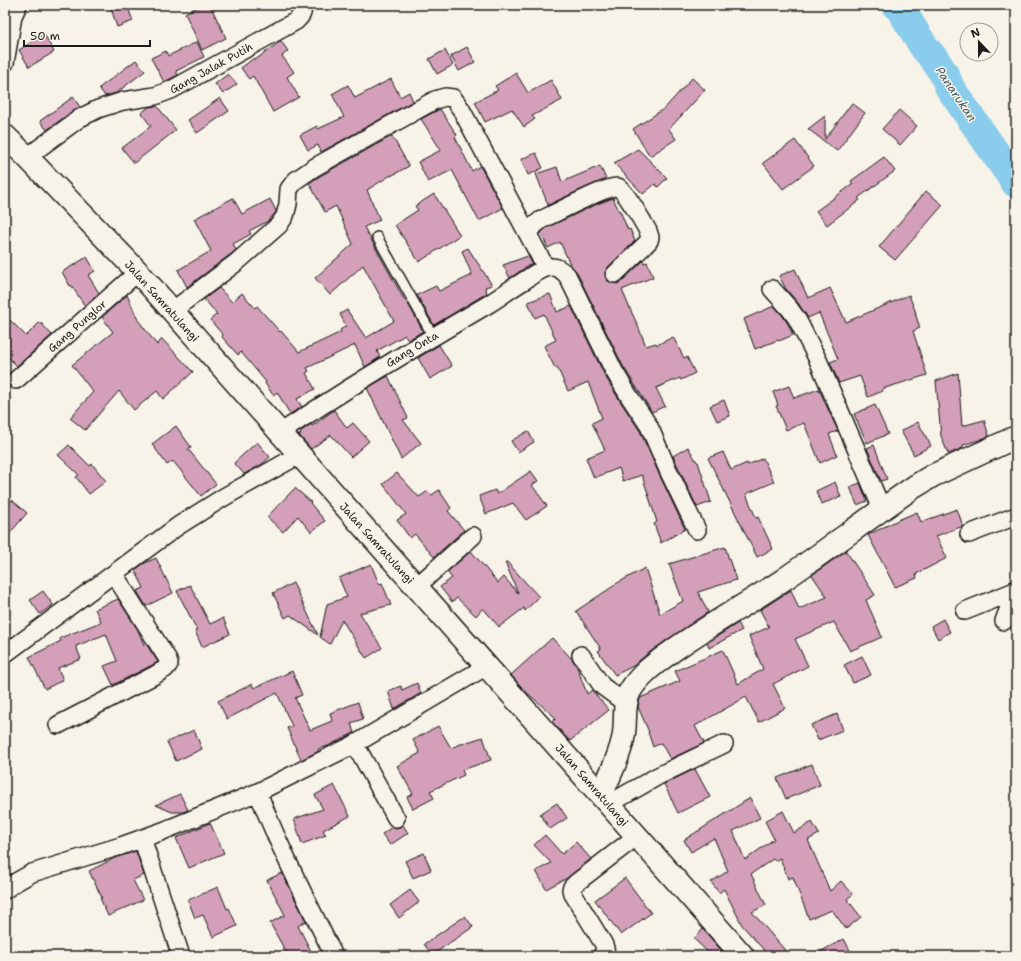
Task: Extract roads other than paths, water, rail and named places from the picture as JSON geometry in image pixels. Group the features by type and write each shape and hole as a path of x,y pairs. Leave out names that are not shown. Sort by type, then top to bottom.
{"main road":[{"name":"Jalan Samratulangi","path":"5,136 138,272 743,956"},
{"path":"605,800 624,737 626,703 630,692 639,679 652,667 694,635 783,580 914,487 932,476 1016,437"}],"street":[{"path":"5,63 13,16 18,5"},
{"name":"Gang Jalak Putih","path":"27,157 80,118 98,109 124,101 155,96 172,90 296,21 302,16 303,7"},
{"path":"172,311 237,262 279,224 285,216 288,204 289,189 296,180 315,167 435,100 445,97 453,98 461,109 546,268 555,267 567,275 614,371 649,426 697,530"},
{"path":"527,232 535,224 557,212 614,186 619,188 648,231 650,237 649,242 615,274"},
{"name":"Gang Onta","path":"280,433 334,397 546,268"},
{"name":"Gang Punglor","path":"16,380 138,272"},
{"path":"772,289 797,319 818,360 882,509"},
{"path":"5,654 178,526 224,497 299,455"},
{"path":"969,534 1016,516"},
{"path":"416,587 473,536"},
{"path":"58,725 155,675 165,669 169,664 167,658 114,574"},
{"path":"965,611 1016,590"},
{"path":"1004,621 1016,590"},
{"path":"581,656 602,686 626,703"},
{"path":"5,890 32,873 121,846 163,831 258,792 355,744 487,666"},
{"path":"355,744 396,818"},
{"path":"605,800 724,744"},
{"path":"258,792 276,837 334,956"},
{"path":"602,956 606,949 571,890 576,882 637,836"},
{"path":"142,838 181,956"}],"lane":[{"path":"377,236 433,336"}],"waterway":[{"name":"Panarukan","path":"896,5 900,8 924,47 944,74 950,88 1016,183"}]}
